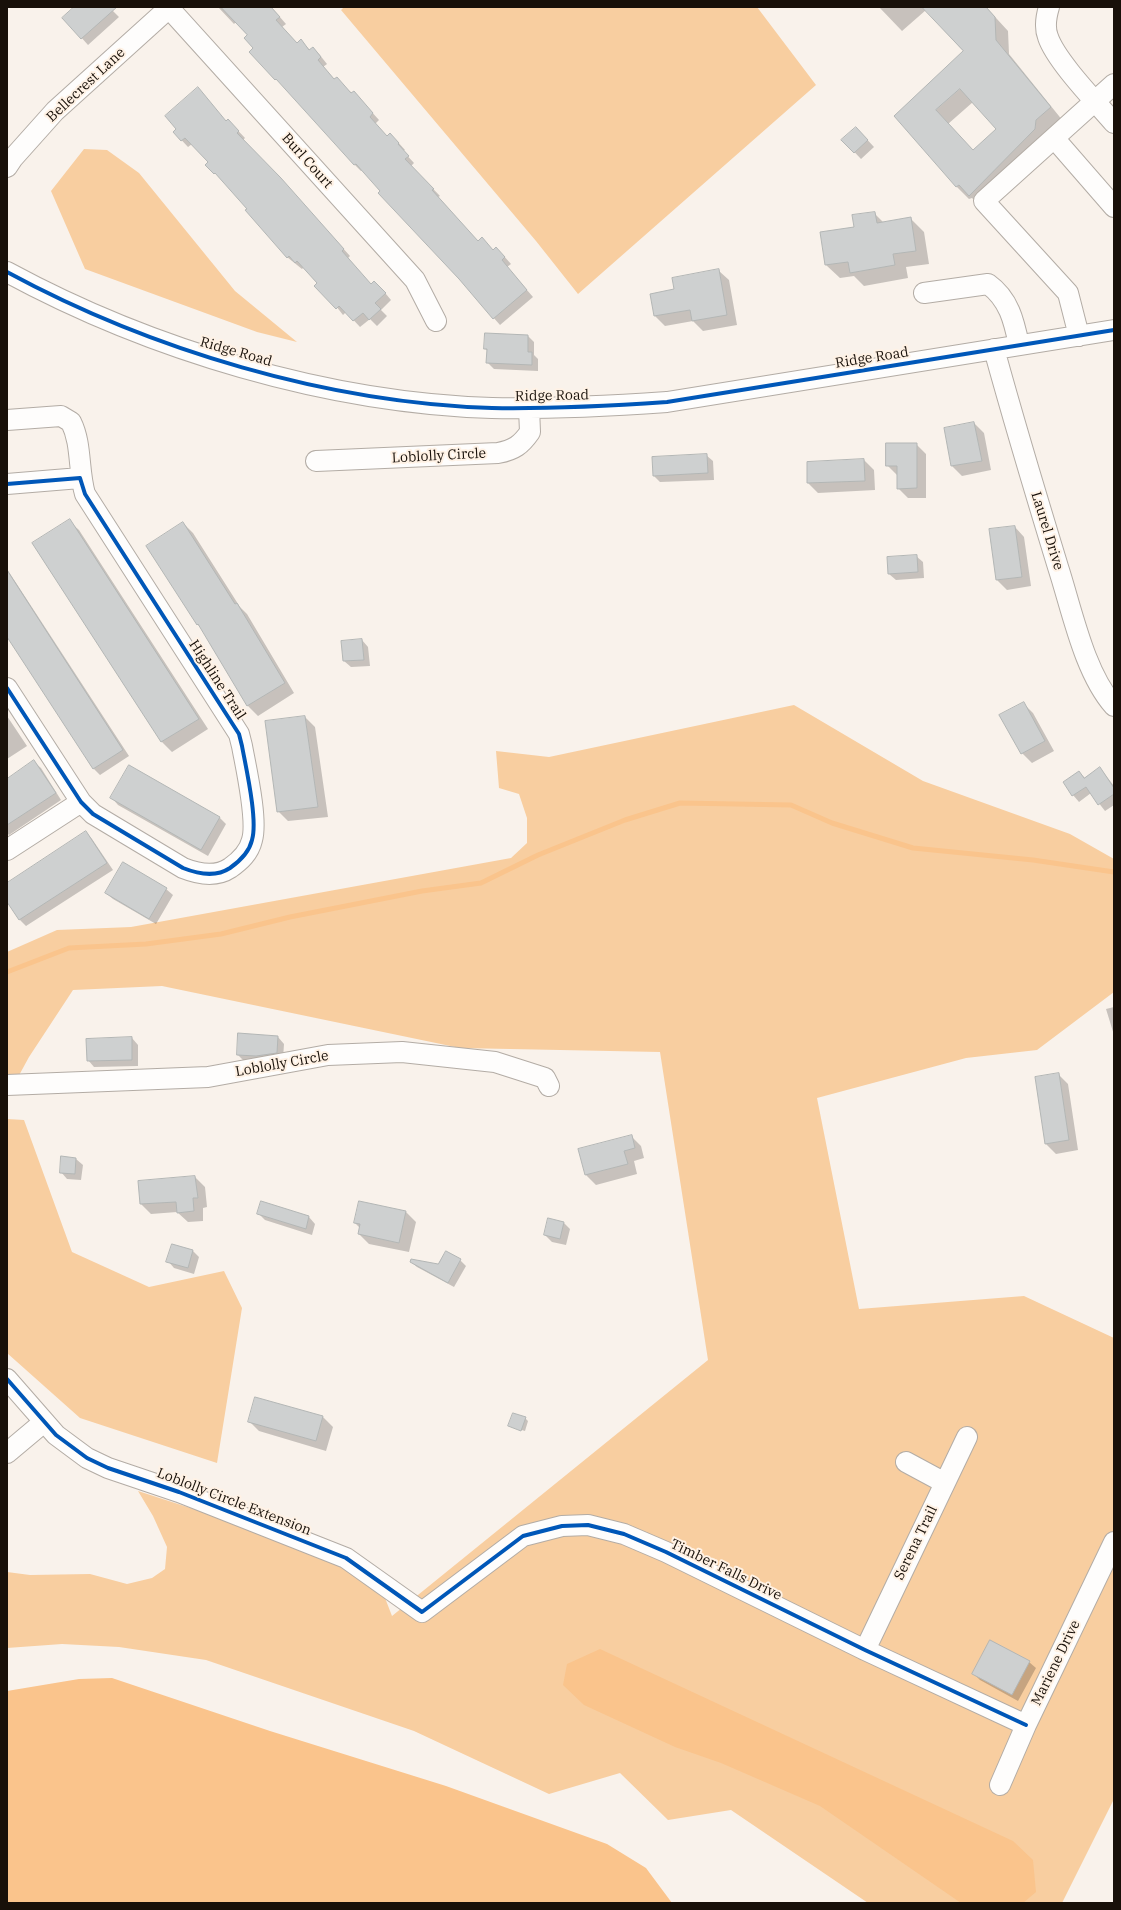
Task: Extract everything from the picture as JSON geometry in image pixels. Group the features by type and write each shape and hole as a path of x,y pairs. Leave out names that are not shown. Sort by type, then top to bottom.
{"street":[{"name":"Bellecrest Lane","path":"7,167 13,158 55,111 169,7"},
{"name":"Burl Court","path":"169,7 415,280 436,321"},
{"path":"1049,7 1045,18 1048,37 1062,60 1114,123"},
{"path":"1080,336 1068,293 984,201 1094,100 1114,84"},
{"path":"1054,138 1114,207"},
{"name":"Ridge Road","path":"7,272 98,316 173,345 255,370 309,383 394,399 468,406 529,408 595,407 667,402 1114,330"},
{"path":"924,293 988,284 996,290 1013,318 1019,346"},
{"name":"Laurel Drive","path":"994,349 1011,413 1076,626 1097,681 1114,706"},
{"name":"Loblolly Circle","path":"316,461 498,453 512,450 518,447 530,432 529,408"},
{"name":"Highline Trail","path":"7,420 62,416 71,422 78,442 80,478 85,494 238,734 242,746 254,823 253,840 248,851 239,862 226,870 213,874 194,873 183,868 93,814 81,802 7,688"},
{"path":"7,484 80,478"},
{"path":"7,850 81,802"},
{"name":"Loblolly Circle","path":"7,1085 208,1078 328,1055 402,1052 495,1062 545,1078 549,1086"},
{"name":"Loblolly Circle Extension","path":"7,1379 56,1435 77,1452 108,1468 179,1492 346,1558 422,1612"},
{"path":"7,1453 44,1422"},
{"name":"Serena Trail","path":"865,1650 966,1437"},
{"path":"906,1462 945,1483"},
{"name":"Timber Falls Drive","path":"422,1612 523,1536 562,1526 588,1525 624,1534 666,1552 865,1650 1026,1725"},
{"name":"Mariene Drive","path":"1000,1785 1026,1725 1114,1542"}],"shaded area":[{"path":"344,7 757,7 816,85 578,294 536,241 341,10"},
{"path":"84,149 107,150 139,173 235,291 297,342 257,332 85,269 51,191"},
{"path":"794,705 923,781 1070,834 1114,859 1114,992 1037,1050 966,1058 817,1098 859,1309 1024,1296 1114,1338 1114,1799 1062,1903 868,1903 731,1810 668,1820 620,1773 549,1794 414,1731 206,1660 119,1647 62,1644 7,1648 7,1572 30,1575 90,1574 127,1584 152,1578 165,1569 167,1547 153,1516 138,1491 323,1551 380,1585 392,1616 708,1360 660,1052 460,1048 162,986 73,990 29,1057 17,1079 7,1078 7,952 57,930 131,927 511,858 527,843 527,818 519,794 499,788 496,751 549,757"},
{"path":"7,1119 24,1120 72,1252 149,1287 224,1271 242,1308 217,1463 80,1418 7,1353"},
{"path":"600,1649 1013,1841 1033,1860 1036,1892 1023,1903 961,1903 820,1806 721,1763 675,1747 584,1705 563,1685 567,1664"},
{"path":"112,1678 270,1731 446,1786 607,1844 646,1868 672,1903 7,1903 7,1691 79,1679"}],"building":[{"path":"74,7 117,7 81,39 62,18"},
{"path":"221,7 271,7 280,17 276,20 297,43 301,39 309,50 313,47 321,57 318,60 334,79 337,77 351,93 354,91 373,113 370,117 387,136 390,133 399,143 398,144 409,156 405,159 434,189 432,190 478,241 482,237 493,250 496,247 505,257 502,260 527,290 493,319 459,279 378,193 380,191 356,164 354,165 276,79 275,80 249,52 253,48 244,38 247,35"},
{"path":"922,7 986,7 995,17 996,40 1051,107 1036,120 1035,129 969,196 959,185 956,187 894,116 963,51","holes":["960,89 996,129 973,150 936,110"]},
{"path":"198,87 226,121 228,119 239,131 237,133 281,178 344,249 342,251 371,284 374,281 386,293 375,303 381,309 369,320 363,313 353,321 339,306 336,309 314,286 317,283 297,261 295,263 289,256 287,258 245,210 247,209 215,173 214,174 205,165 208,162 185,138 181,141 173,132 176,129 165,116"},
{"path":"856,127 868,140 854,153 841,140"},
{"path":"875,212 877,223 911,217 916,251 893,254 895,265 850,273 848,262 825,265 820,232 854,227 852,215"},
{"path":"719,269 727,315 692,321 690,310 654,316 650,294 674,289 672,278"},
{"path":"485,333 528,335 528,352 532,352 532,365 486,363 487,349 484,349"},
{"path":"974,422 982,461 951,466 944,428"},
{"path":"886,443 917,443 917,488 897,489 897,466 886,466"},
{"path":"707,454 708,473 653,476 652,457"},
{"path":"864,459 865,481 807,483 807,462"},
{"path":"70,519 199,719 161,742 32,543"},
{"path":"183,522 235,604 237,603 285,683 247,706 198,624 197,625 146,546"},
{"path":"1015,526 1022,577 996,580 989,529"},
{"path":"917,555 918,572 888,574 887,557"},
{"path":"7,570 123,750 93,769 7,637"},
{"path":"362,639 364,660 343,661 341,641"},
{"path":"1024,702 1045,741 1021,754 999,715"},
{"path":"305,716 318,807 277,812 265,721"},
{"path":"34,760 56,793 7,825 7,779"},
{"path":"129,765 220,817 201,850 110,798"},
{"path":"1100,767 1114,788 1114,794 1098,805 1086,787 1072,796 1063,782 1079,771 1084,778"},
{"path":"86,831 107,863 19,920 7,902 7,883"},
{"path":"123,862 167,888 149,919 105,893"},
{"path":"238,1033 278,1036 277,1053 256,1056 237,1055"},
{"path":"132,1037 132,1060 87,1061 86,1039"},
{"path":"1059,1073 1069,1140 1045,1144 1035,1077"},
{"path":"632,1135 635,1148 624,1151 628,1164 585,1175 578,1149"},
{"path":"61,1156 76,1158 75,1174 60,1173"},
{"path":"195,1176 198,1198 193,1198 194,1211 177,1213 176,1202 140,1204 138,1181"},
{"path":"261,1201 309,1216 306,1229 257,1214"},
{"path":"359,1201 406,1211 399,1243 358,1234 360,1224 354,1223"},
{"path":"548,1218 564,1222 560,1239 544,1235"},
{"path":"172,1244 193,1250 188,1268 166,1262"},
{"path":"446,1251 461,1259 448,1283 410,1262 411,1259 438,1264"},
{"path":"255,1397 323,1416 316,1441 248,1422"},
{"path":"513,1413 526,1417 521,1431 508,1426"},
{"path":"990,1640 1030,1661 1012,1695 972,1674"}],"waterway":[{"path":"7,972 69,948 146,944 221,934 290,917 422,891 481,883 538,855 625,820 680,803 791,805 832,823 913,848 1033,860 1114,872"}],"cycle path":[{"path":"7,272 62,300 120,325 180,348 242,367 304,383 367,396 430,404 492,408 580,407 667,402 1114,330"},
{"path":"7,484 80,478 85,494 239,734 249,780 254,820 251,845 244,856 230,868 218,873 206,874 195,872 183,868 93,814 81,802 7,688"},
{"path":"7,1379 56,1435 87,1458 108,1468 179,1492 346,1558 422,1612 523,1536 562,1526 588,1525 624,1534 666,1552 865,1650 1026,1725"}]}
